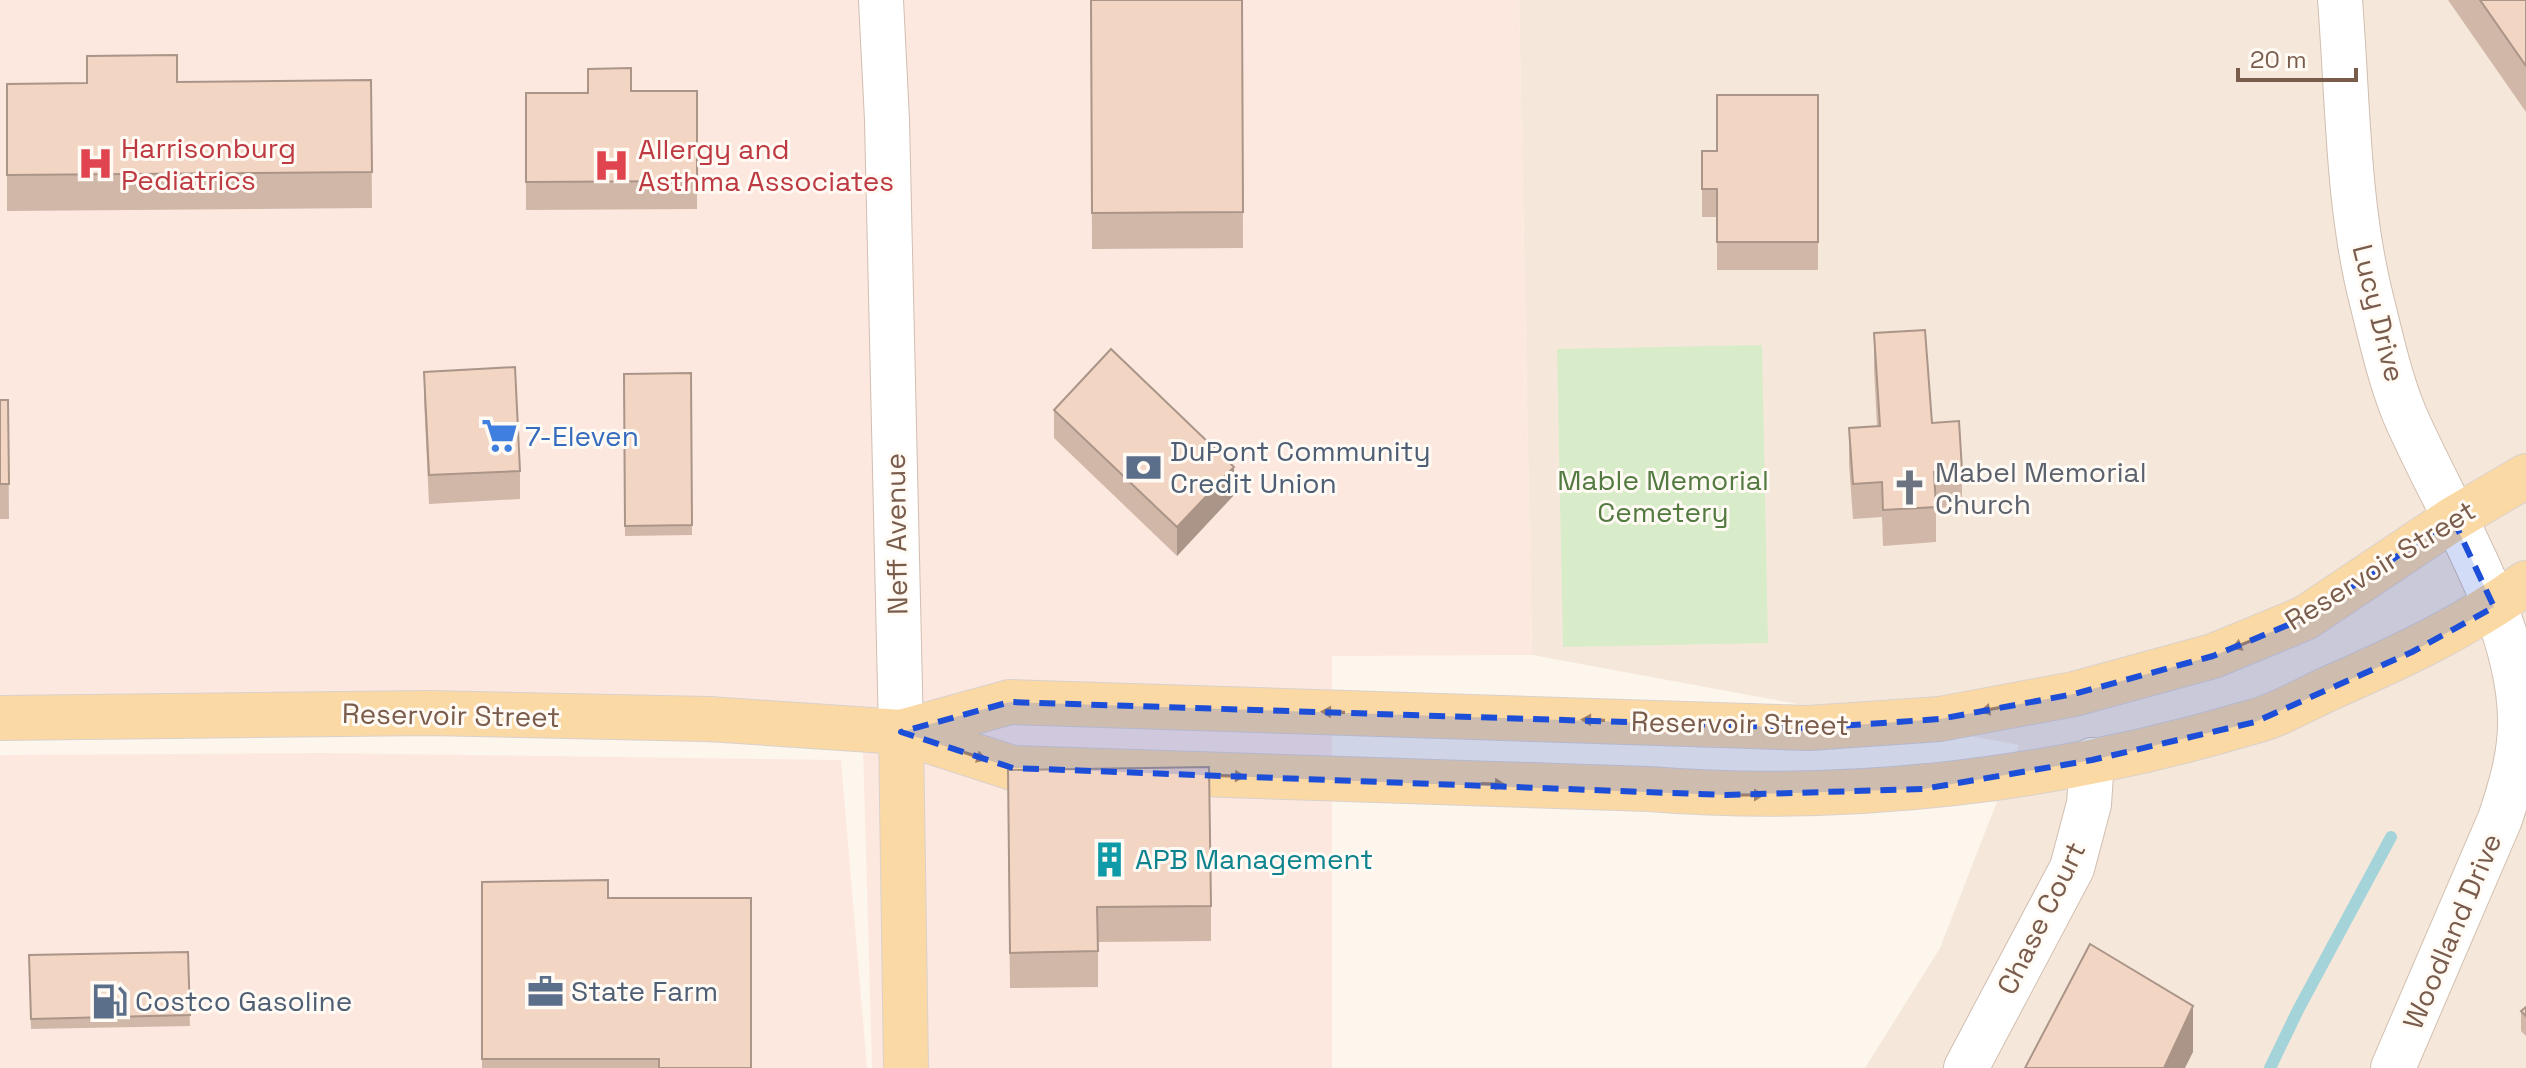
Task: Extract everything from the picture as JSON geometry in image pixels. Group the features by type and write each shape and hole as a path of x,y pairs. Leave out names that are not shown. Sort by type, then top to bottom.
{"main road":[{"name":"Reservoir Street","path":"901,732 1010,702 1809,728 1940,719 2074,694 2213,656 2305,618 2453,519 2526,476"},
{"name":"Reservoir Street","path":"0,718 429,713 709,719 901,732 1013,768 1725,795 1923,789 2092,760 2255,722 2412,652 2510,595"},
{"name":"Neff Avenue","path":"901,732 906,1068"}],"street":[{"name":"Neff Avenue","path":"881,0 889,165 901,732"},
{"name":"Lucy Drive","path":"2340,0 2359,231 2371,300 2403,410 2453,519 2510,595"},
{"name":"Woodland Drive","path":"2393,1068 2500,819 2513,780 2520,719 2510,595"},
{"name":"Chase Court","path":"1966,1068 2072,868 2089,804 2092,760"}],"highlighted area":[{"path":"2453,519 2494,607 2412,652 2255,722 2092,760 1923,789 1725,795 1013,768 901,732 1010,702 1809,728 1940,719 2074,694 2213,656 2305,618"}],"shaded area":[{"path":"0,0 1519,0 1532,655 1332,656 1332,1068 872,1068 863,747 0,722"},
{"path":"1519,0 2526,0 2526,1068 1865,1068 1940,948 2019,745 1532,655"},
{"path":"321,753 841,760 867,1068 0,1068 0,755"}],"green space":[{"name":"Mable Memorial Cemetery","path":"1762,345 1768,643 1563,647 1557,349"}],"building":[{"path":"1091,0 1242,0 1243,212 1092,213"},
{"path":"2480,0 2526,0 2526,66"},
{"path":"177,55 177,82 371,80 372,172 7,175 7,84 87,83 87,56"},
{"name":"Allergy and Asthma Associates","path":"631,68 631,91 697,91 697,181 526,182 526,93 588,93 588,69"},
{"path":"1717,95 1818,95 1818,242 1717,242 1717,189 1702,189 1702,151 1717,151"},
{"path":"1925,330 1932,423 1959,421 1962,470 1934,472 1936,507 1883,510 1882,482 1853,484 1849,428 1880,426 1874,333"},
{"name":"DuPont Community Credit Union","path":"1111,349 1234,467 1177,527 1054,410"},
{"path":"515,367 520,471 429,475 424,372"},
{"path":"691,373 692,525 625,526 624,374"},
{"path":"0,400 8,400 9,484 0,484"},
{"name":"APB Management","path":"1209,767 1211,906 1097,907 1098,951 1010,953 1008,770"},
{"path":"608,880 608,898 751,898 751,1068 659,1068 659,1059 482,1059 482,882"},
{"path":"2090,944 2193,1006 2164,1068 2025,1068"},
{"path":"188,952 190,1015 31,1019 29,955"}],"waterway":[{"path":"2270,1068 2391,837"}],"place":[{"name":"Harrisonburg Pediatrics","path":"95,164"},
{"name":"Allergy and Asthma Associates","path":"612,165"},
{"name":"7-Eleven","path":"499,436"},
{"name":"DuPont Community Credit Union","path":"1144,467"},
{"name":"Mabel Memorial Church","path":"1909,488"},
{"name":"APB Management","path":"1109,859"},
{"name":"State Farm","path":"545,991"},
{"name":"Costco Gasoline","path":"109,1001"}]}
